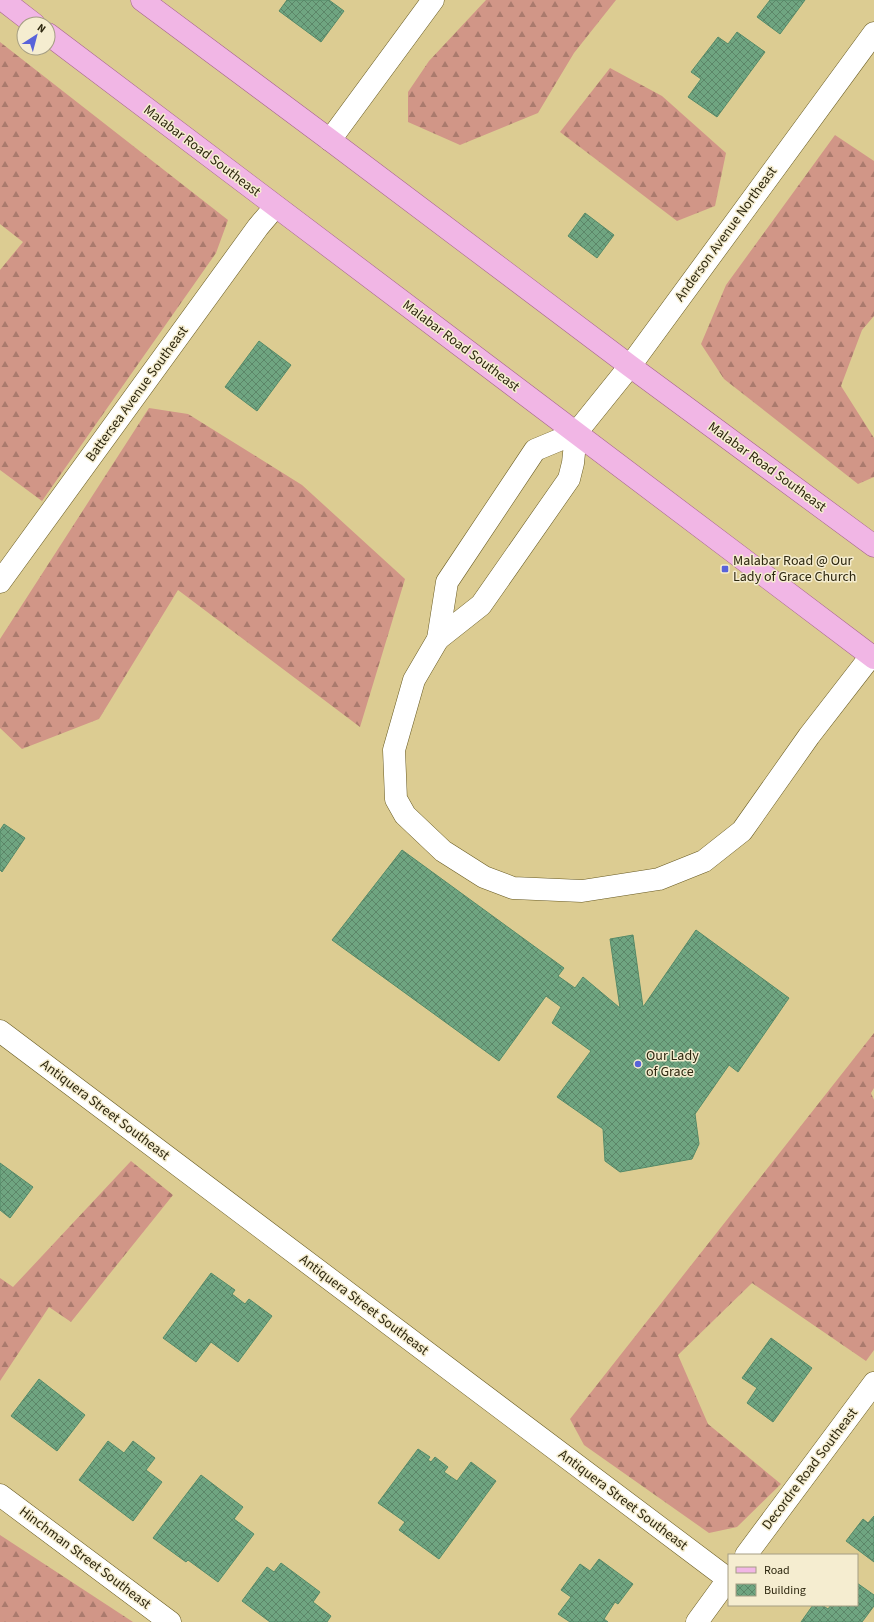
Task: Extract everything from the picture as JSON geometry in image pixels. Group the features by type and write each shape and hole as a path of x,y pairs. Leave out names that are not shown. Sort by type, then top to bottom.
{"main road":[{"path":"3,0 24,16"},
{"name":"Malabar Road Southeast","path":"142,0 630,366 874,546"},
{"name":"Malabar Road Southeast","path":"56,40 275,207 873,657"}],"street":[{"path":"330,140 433,0"},
{"name":"Anderson Avenue Northeast","path":"576,433 630,366 874,33"},
{"name":"Battersea Avenue Southeast","path":"0,582 258,227 275,207"},
{"path":"438,639 447,582 535,450 576,433 573,463 569,479 481,605 438,639 414,680 394,750 396,799 405,815 443,851 484,877 513,888 582,891 659,879 704,861 742,831 809,736 873,657"},
{"name":"Antiquera Street Southeast","path":"0,1031 728,1579"},
{"name":"Decordre Road Southeast","path":"747,1554 874,1383"},
{"name":"Hinchman Street Southeast","path":"0,1495 170,1622"},
{"path":"697,1622 728,1579"}],"green space":[{"path":"486,0 616,0 574,53 538,113 460,145 408,122 408,92 429,61"},
{"path":"0,42 228,220 216,253 42,501 0,470 0,270 23,242 0,224"},
{"path":"610,68 662,96 726,153 715,206 677,221 560,132"},
{"path":"835,135 874,161 874,316 862,330 841,386 874,438 874,477 858,484 724,379 701,344 726,285"},
{"path":"149,408 188,414 302,485 405,579 360,727 178,590 99,719 22,749 0,728 0,639"},
{"path":"874,1033 874,1088 871,1093 874,1100 874,1350 866,1361 752,1283 678,1355 708,1424 781,1484 737,1527 709,1533 584,1445 570,1419"},
{"path":"131,1161 173,1195 71,1322 49,1307 0,1381 0,1278 13,1287"},
{"path":"0,1535 133,1622 0,1622"}],"building":[{"path":"287,0 329,0 344,11 321,42 279,11"},
{"path":"770,0 805,0 780,34 757,17"},
{"path":"737,32 765,52 717,117 688,97 701,79 691,72 718,37 728,44"},
{"path":"585,213 614,235 597,258 568,236"},
{"path":"259,341 291,365 257,411 225,387"},
{"path":"4,824 25,838 2,872 0,870 0,830"},
{"path":"402,850 564,968 558,976 575,988 583,977 620,1008 610,939 633,935 643,1007 696,930 789,998 738,1072 729,1065 695,1114 699,1144 692,1159 620,1172 605,1161 603,1129 557,1097 591,1051 552,1023 561,1007 546,996 499,1061 332,940"},
{"path":"0,1163 33,1187 10,1218 0,1210"},
{"path":"211,1273 235,1290 232,1294 245,1304 249,1299 272,1316 238,1362 211,1342 196,1362 163,1338"},
{"path":"771,1338 812,1368 773,1422 747,1403 757,1388 742,1378"},
{"path":"39,1379 85,1415 57,1451 11,1416"},
{"path":"108,1441 124,1453 133,1441 155,1458 146,1470 162,1482 133,1521 79,1480"},
{"path":"418,1449 430,1457 428,1460 431,1462 435,1457 448,1467 444,1472 457,1481 471,1462 496,1481 439,1559 399,1530 405,1522 378,1503"},
{"path":"201,1475 243,1507 234,1519 254,1534 218,1582 188,1560 186,1562 153,1538"},
{"path":"874,1516 874,1562 846,1541 863,1519 868,1523"},
{"path":"599,1559 633,1584 618,1604 615,1602 604,1619 608,1622 570,1622 558,1614 571,1597 561,1590 580,1564 590,1571"},
{"path":"281,1563 320,1592 313,1602 331,1616 327,1622 270,1622 242,1601 267,1567 274,1572"},
{"path":"858,1584 874,1595 874,1606 862,1622 801,1622 812,1606 824,1606 828,1609 830,1606 858,1606"}],"place":[{"name":"Malabar Road @ Our Lady of Grace Church","path":"725,569"},
{"name":"Our Lady of Grace","path":"638,1064"}]}
